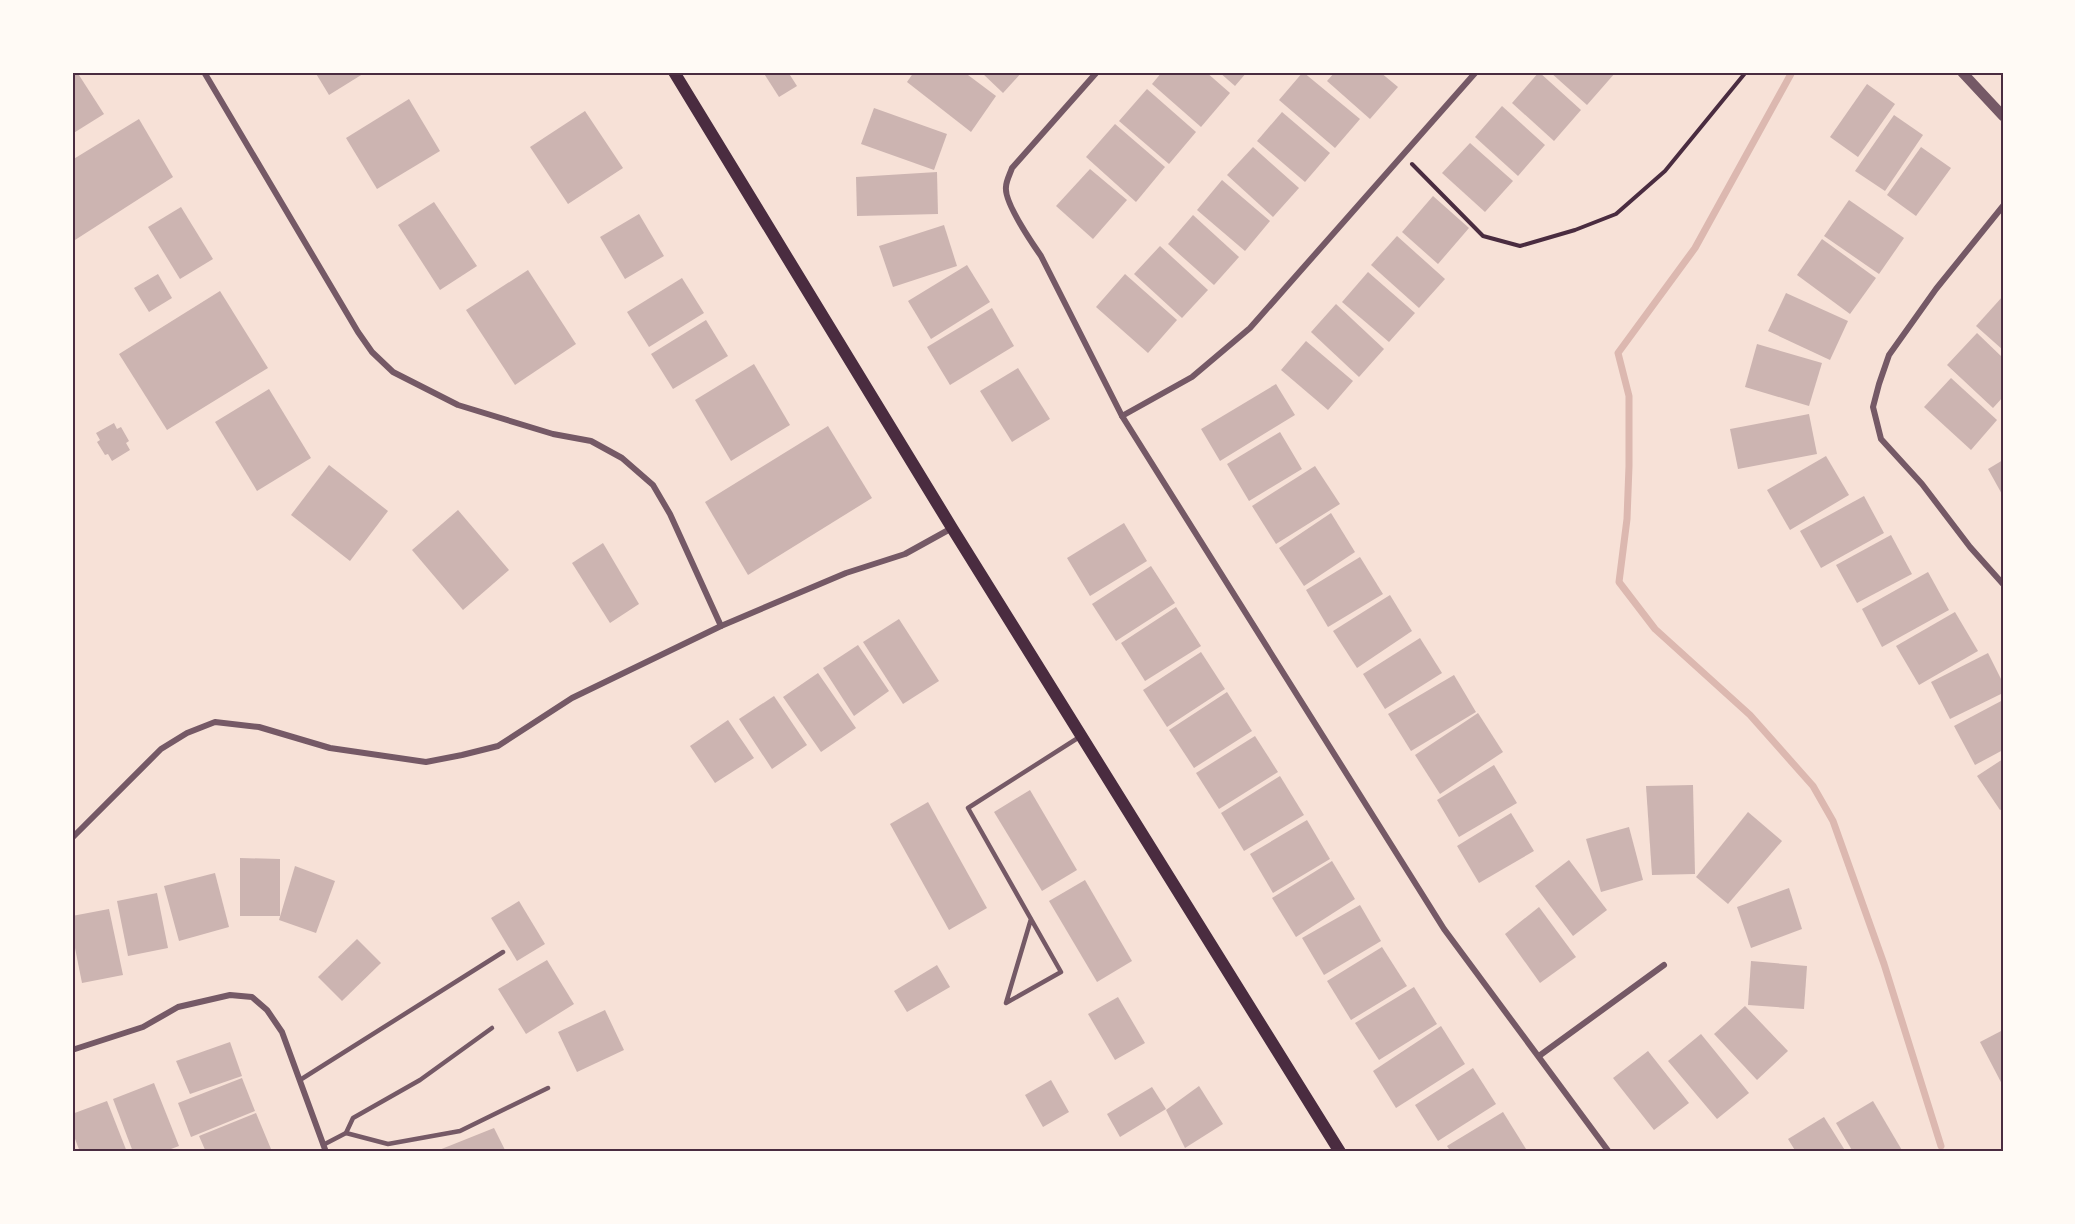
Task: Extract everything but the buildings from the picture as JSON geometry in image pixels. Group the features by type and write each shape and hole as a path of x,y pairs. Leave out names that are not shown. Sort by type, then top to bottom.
{"main road":[{"path":"674,72 952,528 1340,1152"}],"street":[{"path":"204,72 372,352 393,372 458,405 553,434 591,441 622,458 653,485 670,514 721,626"},
{"path":"1097,72 1012,168 1005,188 1025,233 1041,256 1122,416 1444,929 1609,1152"},
{"path":"1122,416 1192,377 1250,328 1476,72"},
{"path":"1962,72 2003,116"},
{"path":"2003,206 1936,289 1889,355 1878,384 1873,407 1881,439 1922,484 1970,547 2003,584"},
{"path":"72,838 161,749 187,733 215,722 259,728 330,747 426,762 498,746 572,698 721,626 846,573 905,554 952,528"},
{"path":"1539,1056 1665,965"},
{"path":"72,1050 143,1026 178,1007 230,995 252,997 267,1010 282,1032 324,1148"}],"lane":[{"path":"1031,919 1006,1003 1061,972 1031,919 968,808 1081,736"},
{"path":"300,1080 503,952"},
{"path":"324,1148 346,1133 353,1118 420,1080 492,1028"},
{"path":"346,1133 388,1144 460,1131 548,1088"}],"path":[{"path":"1402,154 1483,236 1520,246 1575,230 1616,214 1665,171 1746,72"}],"waterway":[{"path":"1792,72 1695,248 1618,353 1629,396 1627,519 1619,582 1655,629 1750,715 1813,786 1833,821 1884,964 1941,1146"}]}
